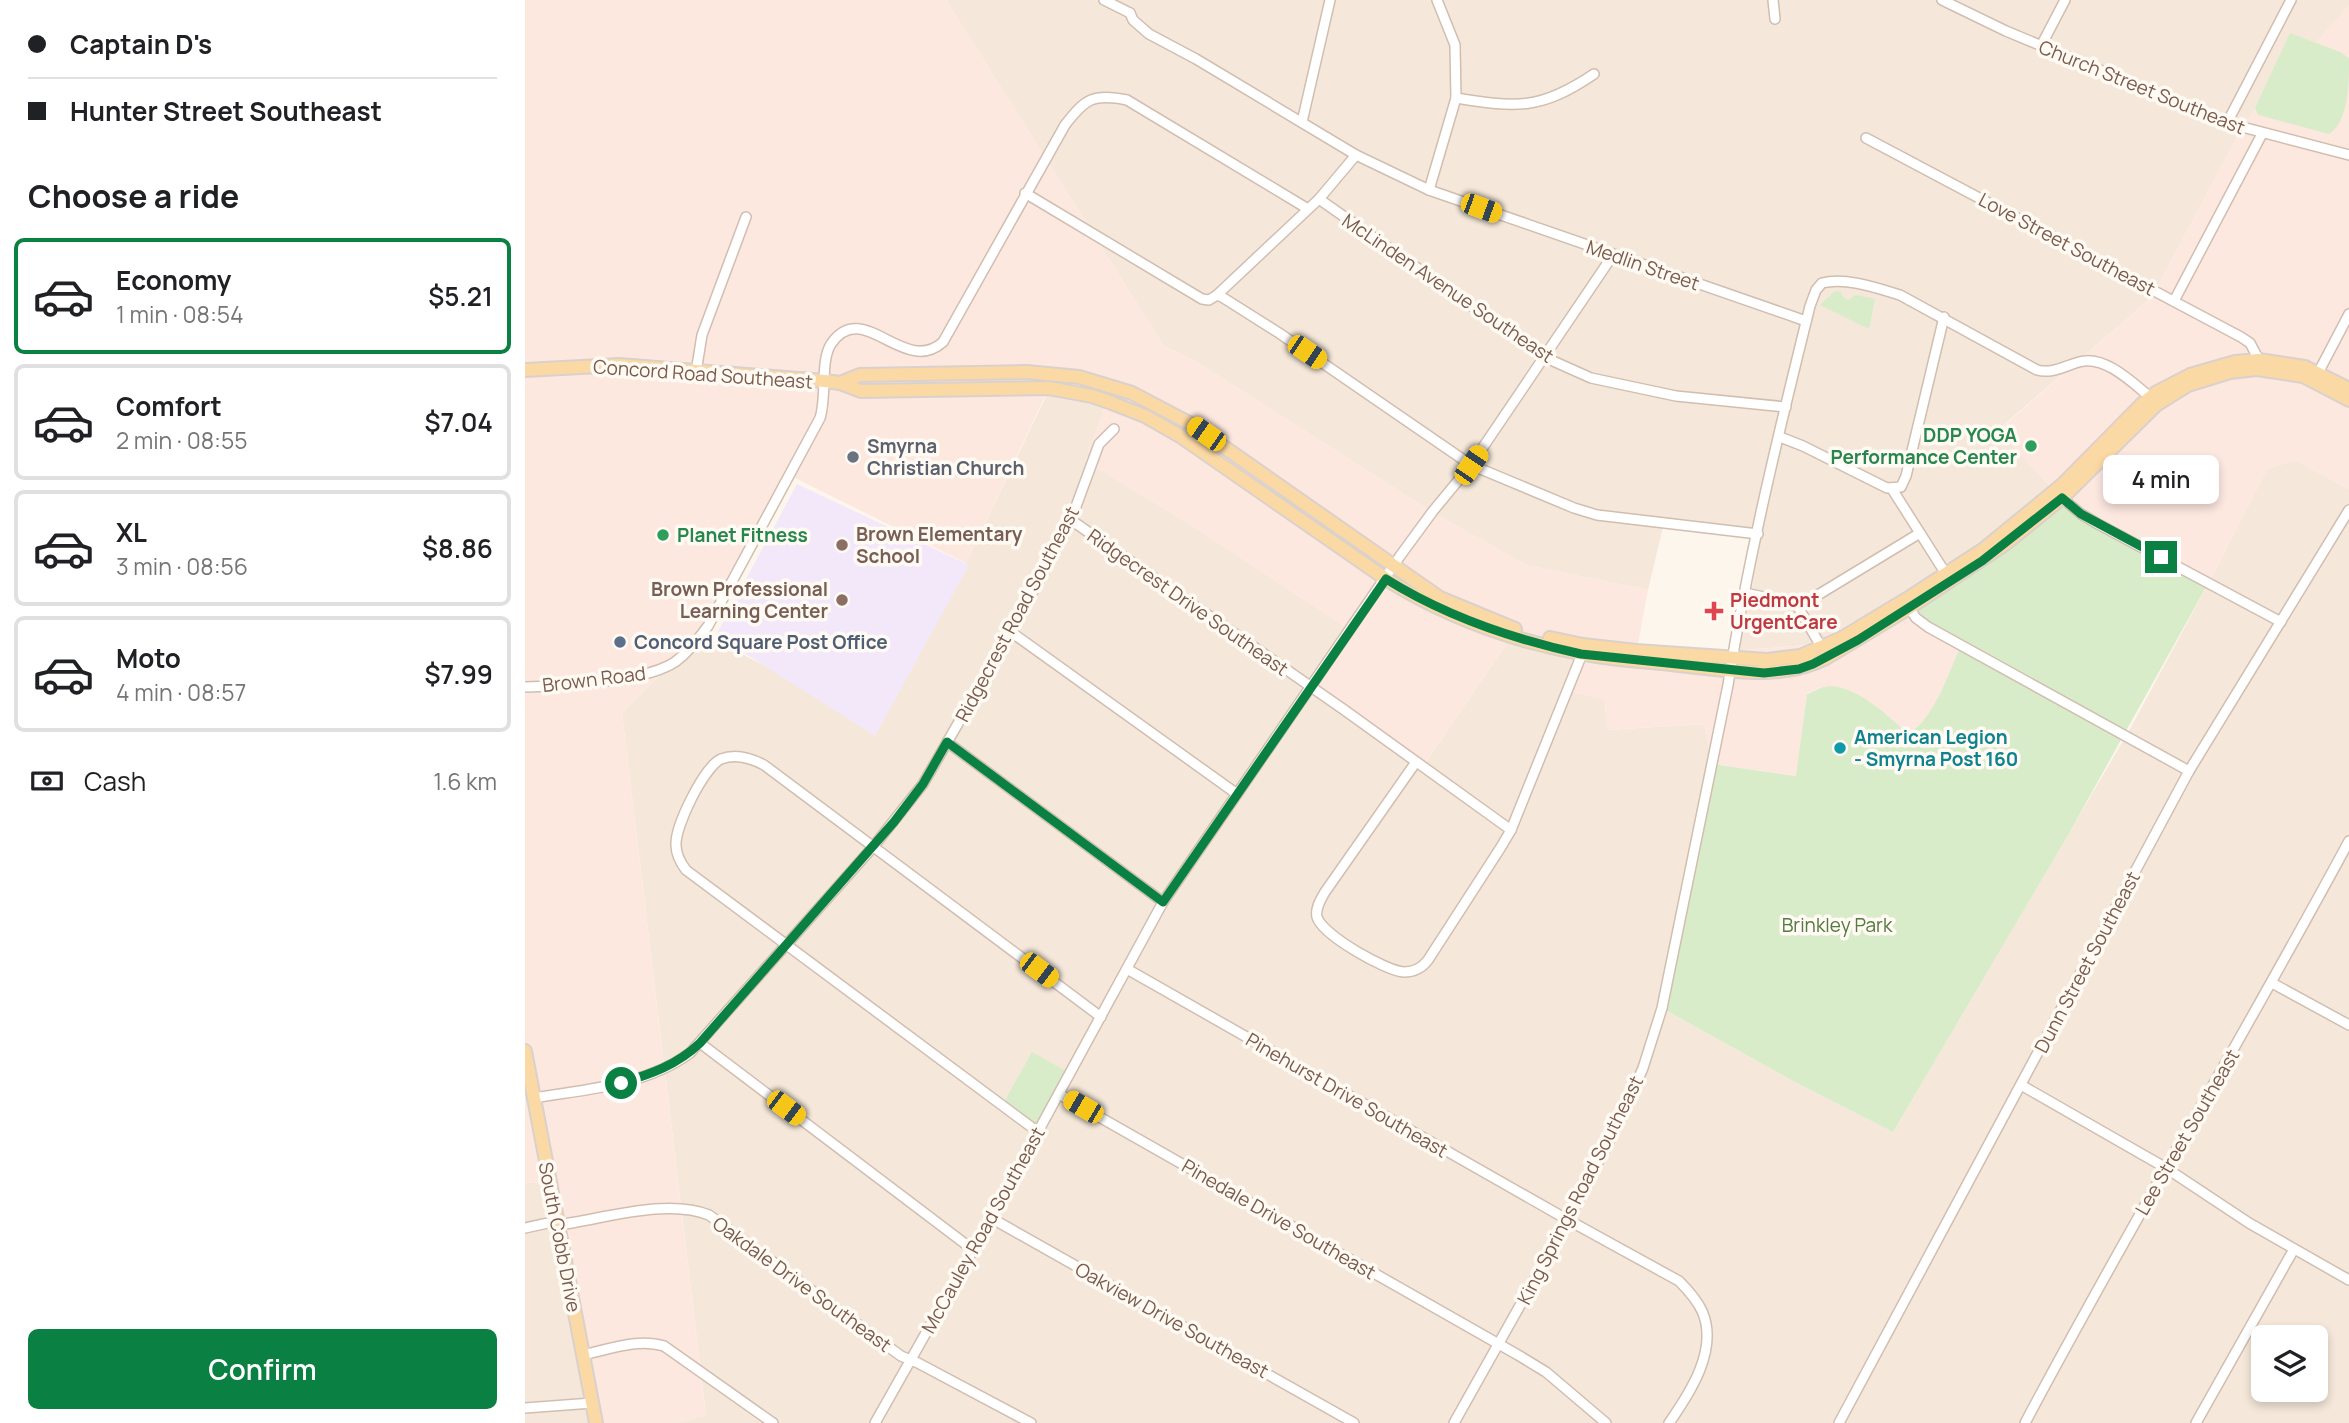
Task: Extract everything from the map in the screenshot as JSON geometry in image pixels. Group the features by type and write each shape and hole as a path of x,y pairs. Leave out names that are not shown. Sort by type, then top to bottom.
{"main road":[{"name":"Concord Road Southeast","path":"525,370 610,365 825,381 862,391 1048,388 1092,396 1146,416 1180,436 1386,579 1438,608 1529,642 1581,654 1731,664 1783,659 1822,648 1946,574 1984,549 2036,508 2150,397 2182,379 2211,367 2259,360 2286,363 2316,377"},
{"name":"Concord Road Southeast","path":"840,383 860,375 1027,372 1079,377 1118,387 1148,399 1191,424 1451,604 1531,633 1609,649 1781,672 1813,664 1842,650 1982,561 2062,498 2156,405 2188,385 2231,372 2257,369 2316,377"},
{"path":"2316,377 2349,390"},
{"path":"2316,377 2349,400"},
{"name":"South Cobb Drive","path":"525,1051 596,1423"}],"street":[{"name":"Medlin Street","path":"1104,0 1130,13 1133,20 1149,34 1196,59 1356,155 1429,190 1806,321"},
{"path":"1130,13 1132,0"},
{"path":"1302,122 1330,0"},
{"path":"1429,190 1456,98 1455,45 1437,0"},
{"path":"1773,0 1776,19"},
{"name":"Church Street Southeast","path":"1943,0 2041,46 2227,123 2349,155"},
{"path":"2041,46 2065,0"},
{"path":"2227,123 2291,0"},
{"path":"1456,98 1502,106 1527,105 1543,102 1594,74"},
{"path":"825,381 828,350 845,331 863,329 878,334 903,349 915,352 928,352 943,342 1025,193 1076,111 1098,96 1126,100 1308,209"},
{"path":"2174,301 2262,134"},
{"name":"Love Street Southeast","path":"1866,138 2250,343 2259,360"},
{"path":"1025,193 1202,299 1209,300 1319,199 1356,155"},
{"name":"McLinden Avenue Southeast","path":"1319,199 1544,357 1591,379 1676,396 1786,407"},
{"path":"696,372 698,349 705,325 746,216"},
{"name":"McCauley Road Southeast","path":"876,1423 1163,902 1433,511 1471,465 1613,255"},
{"path":"1806,321 1816,290 1822,284 1830,282 1882,289 1915,301 2037,370 2054,371 2082,361 2098,362 2150,397"},
{"path":"1217,295 1279,333 1471,465 1574,508 1598,515 1758,534"},
{"path":"2316,377 2349,314"},
{"path":"1892,489 1901,486 1906,476 1944,317"},
{"name":"King Springs Road Southeast","path":"1454,1423 1568,1220 1626,1109 1657,1028 1745,593 1806,321"},
{"name":"Brown Road","path":"525,687 553,687 650,674 676,661 694,645 708,626 814,431 824,405 825,381"},
{"name":"Ridgecrest Road Southeast","path":"534,1098 621,1083 653,1073 678,1061 700,1043 873,847 913,797 1011,632 1070,520 1099,444 1114,429"},
{"path":"1780,437 1892,489 1946,574"},
{"path":"2062,498 2098,524 2281,622"},
{"name":"Dunn Street Southeast","path":"1839,1423 2189,771 2349,510"},
{"name":"Ridgecrest Drive Southeast","path":"1070,520 1511,830"},
{"path":"1798,607 1920,533"},
{"path":"1745,593 1792,603 1798,607 1822,648"},
{"path":"1909,608 1916,618 1928,627 2189,771"},
{"path":"1011,632 1237,794"},
{"path":"1416,762 1320,902 1317,917 1329,932 1369,958 1394,970 1405,972 1423,967 1491,866 1511,830 1581,654"},
{"path":"947,742 1163,902"},
{"path":"1038,1132 686,870 675,843 679,827 704,778 714,764 730,757 754,760 774,772 1101,1017"},
{"name":"Lee Street Southeast","path":"2025,1423 2349,841"},
{"name":"Pinehurst Drive Southeast","path":"1127,969 1679,1281 1692,1294 1703,1312 1707,1329 1706,1350 1698,1372 1669,1423"},
{"path":"2272,983 2349,1025"},
{"path":"700,1043 972,1249"},
{"path":"2021,1085 2166,1168 2223,1206 2349,1280"},
{"name":"Pinedale Drive Southeast","path":"1059,1094 1546,1372 1606,1423"},
{"name":"Oakdale Drive Southeast","path":"525,1228 668,1208 700,1211 727,1226 901,1356 1031,1423"},
{"name":"Oakview Drive Southeast","path":"991,1218 1354,1423"},
{"path":"2196,1423 2294,1249"},
{"path":"583,1355 641,1342 664,1346 773,1423"},
{"path":"525,1408 592,1403"}],"shaded area":[{"path":"525,0 946,0 1163,345 1198,363 1432,512 1526,565 1648,590 1636,655 1731,664 1745,650 1807,645 1892,603 2058,495 1993,424 2000,429 2152,297 2245,122 2349,6 2349,489 2295,460 2267,469 2209,582 1962,645 1930,715 1909,733 1872,703 1825,686 1807,693 1797,776 1712,764 1704,724 1607,730 1605,700 1562,690 1573,658 1507,643 1420,770 1305,682 1344,626 1196,528 1085,461 1108,398 1049,388 966,563 785,473 702,633 622,713 706,1416 676,1423 592,1423 546,1182 525,1183"},
{"path":"946,0 2349,0 2349,6 2245,122 2152,297 1997,428 2058,495 1892,603 1807,645 1745,650 1731,664 1750,603 1759,537 1664,523 1648,590 1526,565 1432,512 1198,363 1163,345"},
{"path":"1050,388 1108,397 1086,461 1196,528 1344,626 1421,769 1507,643 1573,658 1605,700 1607,730 1705,724 1712,764 1662,1008 1795,1082 1893,1132 2130,729 2267,469 2295,460 2349,489 2349,1423 676,1423 706,1415 622,713 702,633 870,721 966,563"},
{"name":"Brown Professional Learning Center","path":"797,484 969,565 875,736 716,635"},
{"path":"546,1182 592,1423 525,1423 525,1183"}],"green space":[{"path":"2290,33 2349,58 2344,111 2336,128 2329,134 2258,115 2255,108"},
{"path":"1835,291 1841,292 1848,300 1856,295 1875,299 1869,329 1820,305"},
{"name":"Brinkley Park","path":"2058,495 2072,507 2209,582 2068,835 1893,1132 1795,1082 1662,1008 1712,764 1796,776 1807,694 1823,687 1846,689 1868,701 1906,732 1915,728 1931,709 1961,646 1928,627 1907,606"},
{"path":"1032,1052 1066,1071 1037,1124 1004,1102"}],"place":[{"name":"DDP YOGA Performance Center","path":"2031,446"},
{"name":"Smyrna Christian Church","path":"853,457"},
{"name":"Planet Fitness","path":"663,535"},
{"name":"Brown Elementary School","path":"842,545"},
{"name":"Brown Professional Learning Center","path":"842,600"},
{"name":"Piedmont UrgentCare","path":"1714,611"},
{"name":"Concord Square Post Office","path":"620,642"},
{"name":"American Legion - Smyrna Post 160","path":"1840,748"}],"route":[{"path":"621,1083 667,1067 690,1053 700,1043 894,822 923,784 947,742 1163,902 1386,579 1463,619 1552,648 1581,654 1764,673 1799,669 1842,650 1982,561 2062,498 2081,514 2161,557"}]}
